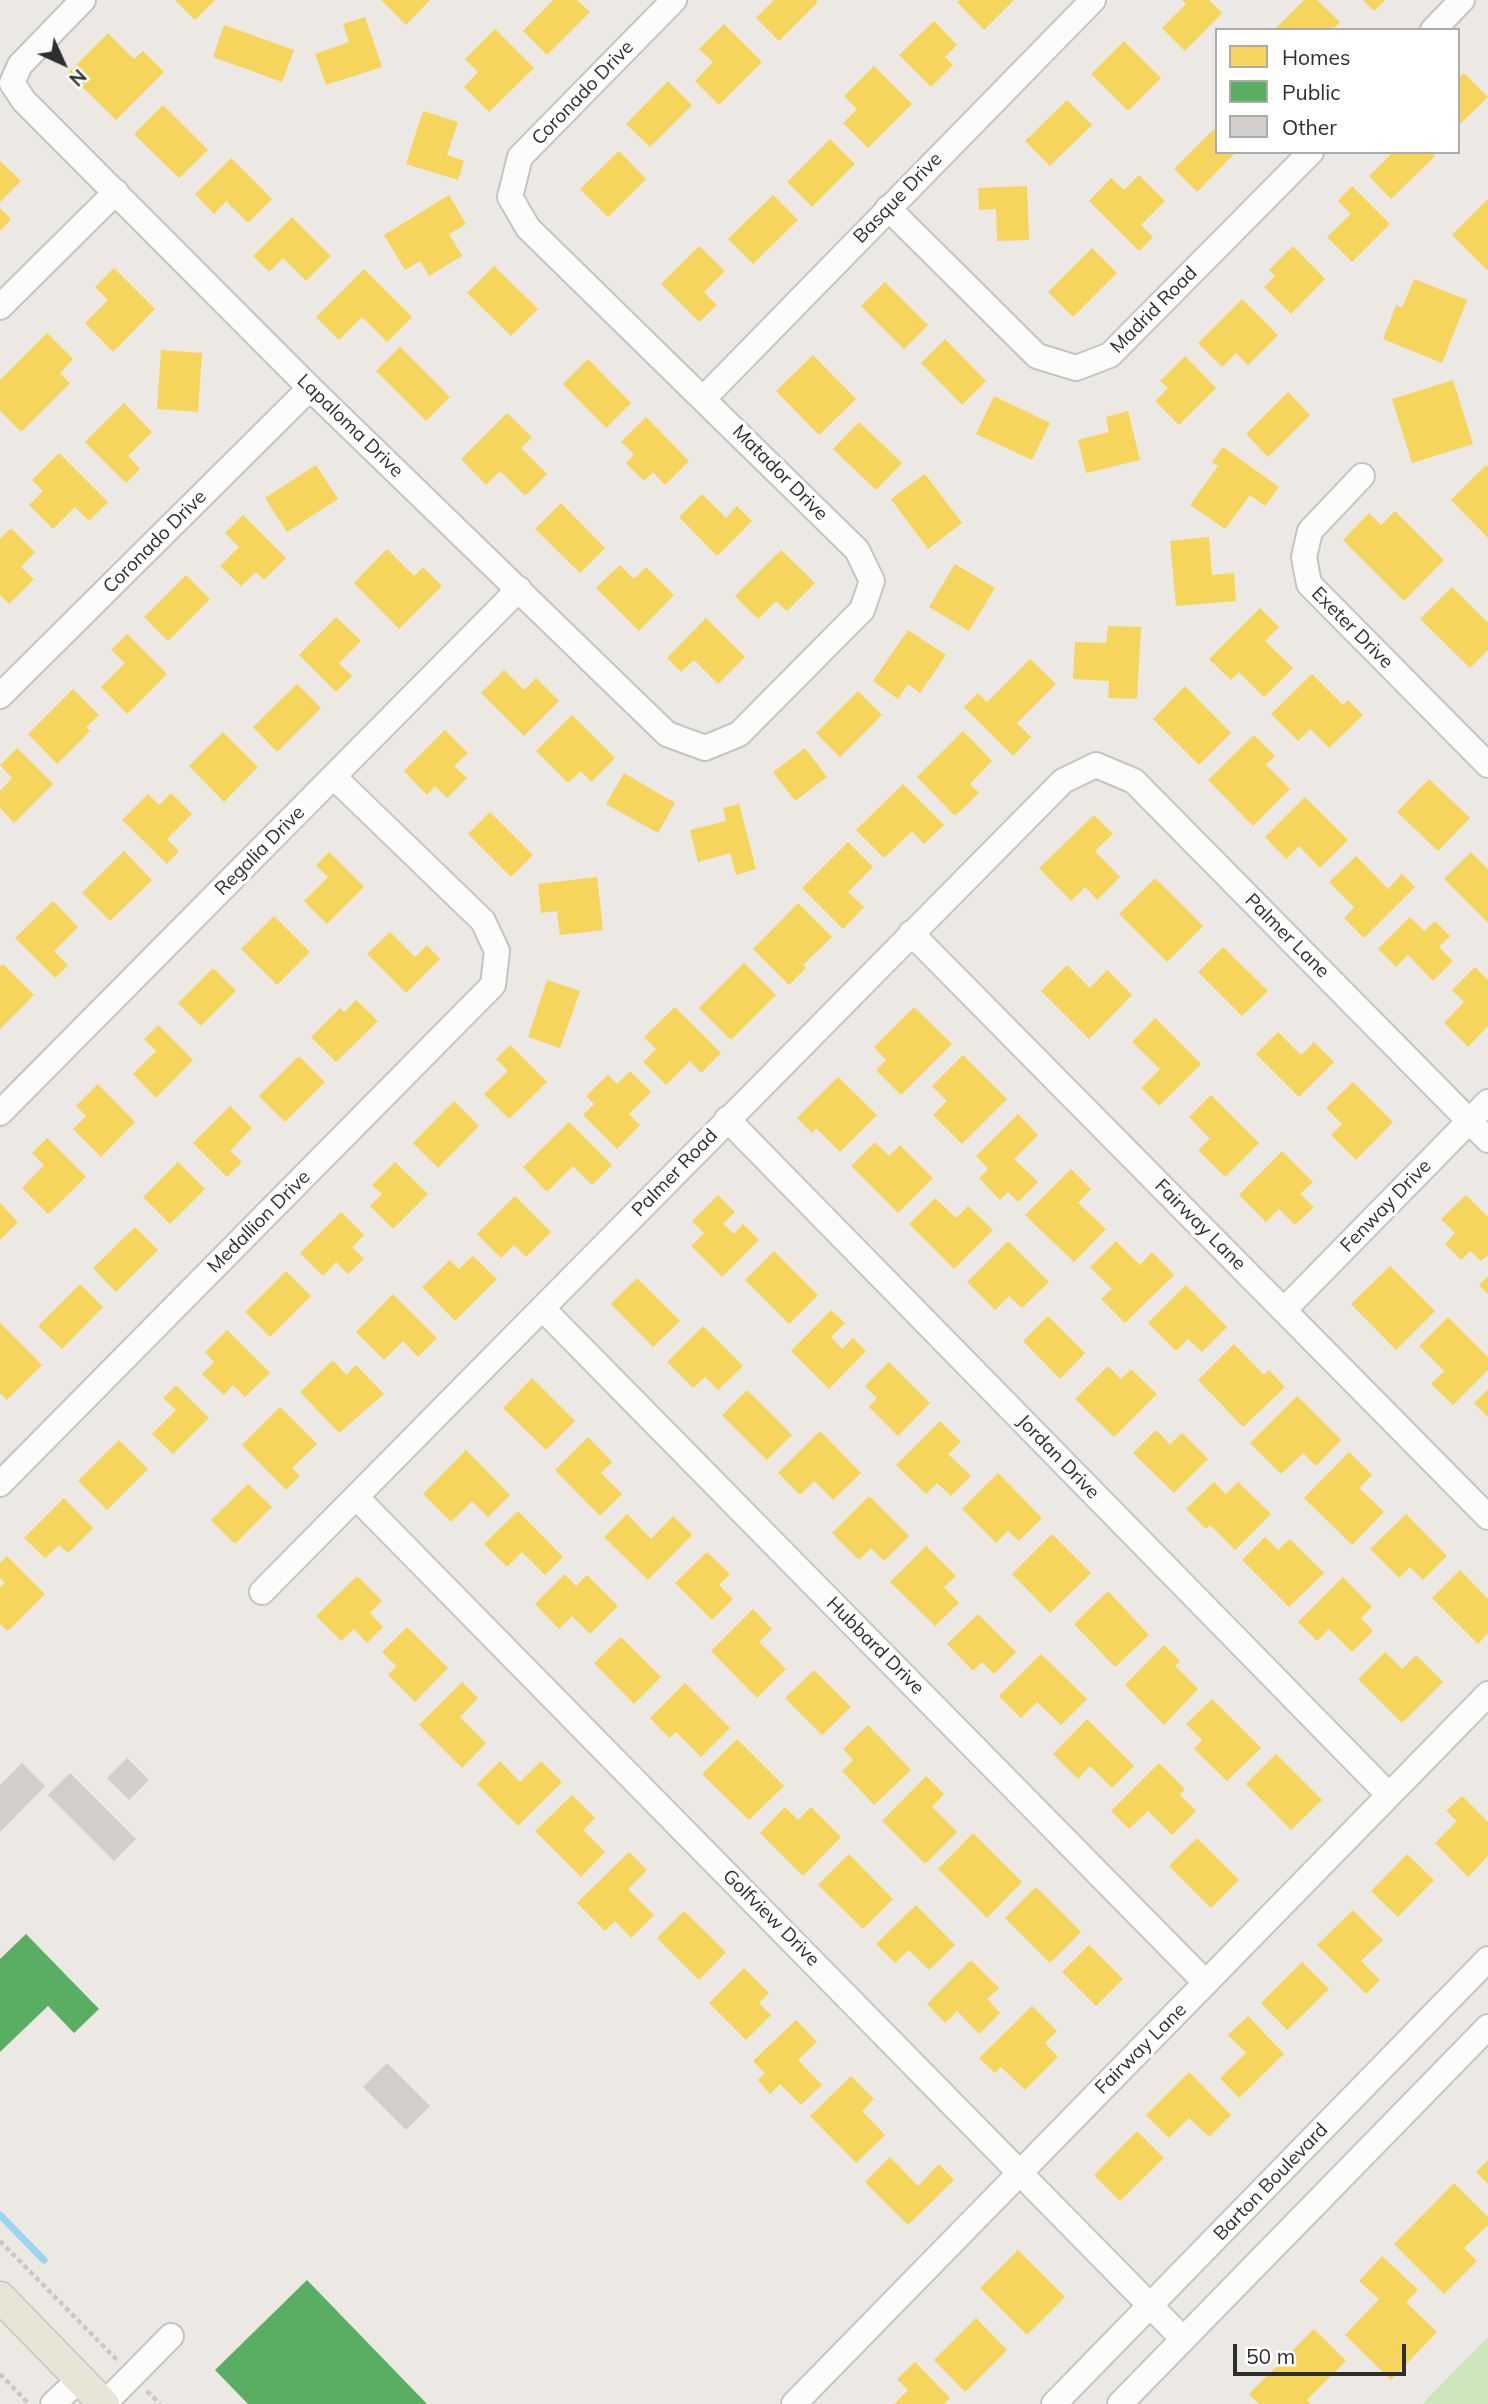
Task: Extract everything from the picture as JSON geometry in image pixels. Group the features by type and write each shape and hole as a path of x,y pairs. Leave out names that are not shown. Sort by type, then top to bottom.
{"main road":[{"path":"0,2297 104,2404"}],"street":[{"name":"Lapaloma Drive","path":"83,0 20,65 12,83 24,101 310,387 667,734 705,748"},
{"name":"Coronado Drive","path":"510,197 520,157 674,0"},
{"name":"Basque Drive","path":"704,398 1093,0"},
{"path":"1435,28 1462,0"},
{"name":"Madrid Road","path":"888,208 1037,356 1076,368 1110,355 1309,154"},
{"path":"0,307 116,192"},
{"name":"Matador Drive","path":"510,197 528,228 857,550 872,581 862,610 739,734 705,748"},
{"name":"Coronado Drive","path":"0,696 310,387"},
{"name":"Exeter Drive","path":"1363,476 1310,531 1304,557 1309,584 1488,765"},
{"name":"Regalia Drive","path":"0,1113 519,589"},
{"name":"Palmer Road","path":"262,1592 1063,781 1096,765"},
{"name":"Palmer Lane","path":"1096,765 1134,781 1488,1140"},
{"name":"Medallion Drive","path":"0,1484 493,985 496,951 482,921 334,777"},
{"name":"Fairway Lane","path":"911,933 1488,1517"},
{"name":"Fenway Drive","path":"1284,1310 1488,1102"},
{"name":"Jordan Drive","path":"727,1119 1389,1795"},
{"name":"Hubbard Drive","path":"543,1309 1206,1983"},
{"name":"Golfview Drive","path":"357,1498 1183,2339"},
{"name":"Fairway Lane","path":"794,2404 1488,1694"},
{"name":"Barton Boulevard","path":"1054,2404 1488,1959"},
{"path":"1120,2404 1488,2027"},
{"path":"104,2404 171,2336"},
{"path":"53,2404 80,2379"}],"path":[{"path":"0,2241 160,2404"},
{"path":"0,2374 29,2404"}],"green space":[{"path":"1488,2337 1488,2404 1422,2404"}],"building: Homes":[{"path":"175,0 215,0 195,20"},
{"path":"381,0 430,0 406,25"},
{"path":"553,0 577,0 590,12 547,55 523,31"},
{"path":"774,0 818,2 779,41 756,18"},
{"path":"1014,0 984,30 957,2"},
{"path":"1182,0 1209,0 1222,13 1185,51 1162,28 1186,4"},
{"path":"1304,0 1317,0 1340,22 1334,28 1276,28"},
{"path":"1363,0 1385,0 1374,11"},
{"path":"365,17 382,67 326,85 315,54 349,42 343,24"},
{"path":"934,21 957,45 945,57 953,65 931,87 899,55"},
{"path":"724,24 762,62 719,105 695,81 713,62 699,49"},
{"path":"224,25 294,50 282,82 213,57"},
{"path":"495,29 534,68 489,112 464,87 478,72 465,59"},
{"path":"108,33 134,59 143,51 164,72 116,120 68,73"},
{"path":"1124,41 1161,78 1128,111 1091,74"},
{"path":"874,66 912,104 868,148 843,123 857,109 844,96"},
{"path":"1464,73 1488,97 1460,124 1460,77"},
{"path":"668,81 692,105 650,147 626,124"},
{"path":"1067,100 1092,125 1050,166 1025,141"},
{"path":"163,105 208,150 179,178 134,134"},
{"path":"423,111 458,122 447,155 464,161 458,180 406,164"},
{"path":"1215,128 1215,154 1234,154 1197,192 1174,169"},
{"path":"830,139 855,164 812,207 787,182"},
{"path":"619,151 646,179 608,217 580,189"},
{"path":"1391,154 1435,156 1391,199 1369,176"},
{"path":"231,158 272,199 248,223 226,201 214,214 195,194"},
{"path":"0,161 21,181 0,202"},
{"path":"1139,175 1165,201 1141,225 1153,237 1139,251 1089,201 1111,178 1124,190"},
{"path":"1027,186 1029,240 997,241 996,209 979,210 978,188"},
{"path":"1352,186 1390,224 1352,262 1327,237 1351,214 1338,201"},
{"path":"449,195 466,224 449,234 462,256 429,276 420,261 405,270 384,235"},
{"path":"773,195 798,220 753,264 728,239"},
{"path":"1488,199 1488,271 1452,235"},
{"path":"0,208 11,219 0,231"},
{"path":"292,217 331,256 306,281 283,258 269,272 253,256"},
{"path":"699,246 725,271 704,292 717,305 699,322 661,284"},
{"path":"1293,246 1325,279 1291,314 1264,287 1275,276 1269,270"},
{"path":"1092,248 1117,273 1073,317 1048,292"},
{"path":"494,266 538,309 511,336 467,293"},
{"path":"114,268 155,309 113,352 85,323 108,300 95,287"},
{"path":"364,269 412,317 387,342 362,317 339,340 316,317"},
{"path":"1414,279 1467,300 1442,363 1383,339 1396,305 1402,308"},
{"path":"885,282 928,325 904,349 861,306"},
{"path":"1242,299 1278,335 1248,365 1236,353 1222,367 1198,343"},
{"path":"47,333 73,359 60,373 70,383 21,432 0,411 0,380"},
{"path":"945,339 986,381 962,405 921,363"},
{"path":"400,347 450,397 426,421 376,371"},
{"path":"161,350 202,353 198,412 157,409"},
{"path":"813,355 856,399 819,435 776,391"},
{"path":"1185,356 1216,388 1179,425 1155,401 1168,388 1160,381"},
{"path":"588,359 631,403 606,428 563,384"},
{"path":"1453,380 1473,444 1412,463 1392,399"},
{"path":"1288,392 1310,415 1268,457 1246,434"},
{"path":"994,396 1050,423 1032,460 976,434"},
{"path":"124,403 152,432 128,456 140,469 126,483 85,442"},
{"path":"1128,411 1140,460 1086,473 1078,440 1109,432 1106,417"},
{"path":"507,413 532,437 521,448 547,474 525,496 500,471 486,485 461,459"},
{"path":"646,417 689,461 665,485 653,472 644,481 626,463 634,454 621,442"},
{"path":"859,422 902,463 876,490 833,449"},
{"path":"1223,447 1279,487 1265,506 1250,495 1225,529 1190,505 1218,466 1212,462"},
{"path":"59,453 108,502 89,521 75,507 53,529 29,505 43,491 32,480"},
{"path":"316,465 338,499 287,532 265,498"},
{"path":"1486,465 1488,467 1488,538 1451,500"},
{"path":"925,474 962,523 928,549 891,499"},
{"path":"702,494 726,518 737,506 752,521 717,556 679,517"},
{"path":"561,503 605,548 580,573 535,529"},
{"path":"1395,511 1444,560 1404,601 1343,540 1369,513 1381,525"},
{"path":"243,515 286,558 264,580 256,572 241,586 220,566 239,547 225,533"},
{"path":"11,528 35,552 21,567 34,579 9,604 0,595 0,539"},
{"path":"1209,537 1212,575 1234,573 1236,601 1176,606 1170,541"},
{"path":"387,549 414,576 423,567 442,586 399,629 354,583"},
{"path":"781,550 815,583 787,611 776,601 758,619 735,596"},
{"path":"955,564 995,588 969,631 929,607"},
{"path":"620,565 634,579 646,567 674,595 639,631 596,588"},
{"path":"186,575 210,599 168,641 144,617"},
{"path":"1452,587 1488,623 1488,650 1470,668 1420,619"},
{"path":"1260,608 1279,627 1265,641 1293,668 1264,697 1239,672 1231,680 1209,659"},
{"path":"336,617 361,641 339,663 352,676 336,692 299,655"},
{"path":"706,618 745,657 718,684 694,660 681,672 667,658"},
{"path":"1108,626 1141,627 1137,699 1108,698 1109,681 1073,679 1075,642 1106,643"},
{"path":"908,630 946,655 920,693 908,684 898,699 873,681"},
{"path":"127,634 167,674 127,714 101,687 125,663 111,650"},
{"path":"1030,659 1056,684 1017,723 1031,737 1013,756 964,707 978,693 987,702"},
{"path":"504,670 524,690 536,678 559,701 524,736 481,693"},
{"path":"1312,674 1343,705 1348,700 1363,715 1329,748 1310,729 1298,741 1271,714"},
{"path":"297,684 321,708 277,752 253,727"},
{"path":"1185,686 1231,733 1199,765 1153,719"},
{"path":"73,689 99,715 86,727 90,731 57,764 28,734"},
{"path":"858,691 882,715 840,757 816,733"},
{"path":"572,715 615,758 591,782 581,771 568,783 536,751"},
{"path":"445,730 468,753 454,766 467,778 447,798 435,786 427,795 404,771"},
{"path":"963,731 992,761 970,784 979,793 955,816 917,777"},
{"path":"223,732 258,767 224,802 189,766"},
{"path":"1254,735 1275,756 1266,765 1290,789 1253,826 1208,780"},
{"path":"17,748 53,784 14,823 0,808 0,791 12,778 0,765"},
{"path":"805,748 827,777 795,801 773,772"},
{"path":"624,773 675,803 658,833 606,804"},
{"path":"1429,779 1470,818 1438,851 1397,812"},
{"path":"903,784 944,825 924,844 912,831 884,858 856,830"},
{"path":"171,793 192,814 167,839 179,851 167,864 122,820 148,794 159,805"},
{"path":"1305,797 1348,840 1320,868 1299,846 1286,859 1265,837"},
{"path":"739,804 756,869 736,875 730,853 698,862 690,830 726,821 723,808"},
{"path":"490,812 533,855 511,877 468,834"},
{"path":"1094,815 1113,834 1095,851 1120,877 1097,900 1085,887 1071,901 1039,868"},
{"path":"848,842 873,867 848,892 864,907 843,929 802,888"},
{"path":"124,851 152,880 110,921 82,893"},
{"path":"329,852 364,887 327,924 304,901 328,877 316,865"},
{"path":"1471,852 1488,869 1488,923 1444,879"},
{"path":"1356,856 1388,889 1402,874 1415,887 1364,938 1344,918 1354,907 1329,882"},
{"path":"597,877 603,930 560,935 557,911 541,913 538,884"},
{"path":"1155,878 1203,926 1167,962 1119,914"},
{"path":"53,901 78,927 54,951 68,965 55,978 15,938"},
{"path":"798,903 832,937 803,965 806,968 789,985 753,949"},
{"path":"274,916 310,952 277,985 241,949"},
{"path":"1410,917 1424,931 1435,921 1450,936 1439,947 1453,961 1433,981 1408,955 1396,967 1378,949"},
{"path":"390,932 415,957 427,945 440,959 406,993 367,954"},
{"path":"1223,947 1268,991 1242,1016 1198,972"},
{"path":"744,963 776,995 731,1040 699,1008"},
{"path":"3,964 34,995 0,1029 0,966"},
{"path":"1067,965 1090,988 1107,970 1132,995 1089,1039 1041,991"},
{"path":"1475,967 1488,980 1488,1026 1468,1047 1444,1023 1464,1002 1452,990"},
{"path":"213,968 236,991 201,1026 178,1003"},
{"path":"547,980 580,991 560,1048 528,1037"},
{"path":"356,1000 378,1021 336,1062 311,1037 340,1008 344,1012"},
{"path":"675,1007 721,1053 701,1073 690,1061 666,1085 643,1062 656,1049 644,1037"},
{"path":"914,1007 952,1044 901,1095 876,1070 886,1060 874,1047"},
{"path":"1155,1018 1201,1064 1159,1106 1141,1088 1160,1069 1132,1042"},
{"path":"158,1025 193,1060 156,1098 133,1074 156,1051 144,1039"},
{"path":"1278,1032 1301,1055 1314,1042 1334,1062 1299,1097 1256,1054"},
{"path":"510,1045 547,1082 509,1119 484,1094 508,1071 496,1059"},
{"path":"963,1055 1007,1099 962,1144 933,1115 947,1101 932,1086"},
{"path":"299,1056 325,1082 285,1122 259,1096"},
{"path":"630,1071 651,1092 629,1114 640,1125 617,1149 583,1115 594,1104 586,1096 608,1075 617,1084"},
{"path":"838,1077 877,1115 840,1152 816,1128 812,1133 797,1118"},
{"path":"1353,1082 1393,1122 1356,1160 1331,1135 1342,1124 1326,1108"},
{"path":"98,1084 135,1122 101,1157 73,1129 86,1116 76,1106"},
{"path":"1211,1095 1259,1143 1225,1177 1198,1150 1210,1139 1189,1117"},
{"path":"454,1101 479,1126 438,1168 413,1143"},
{"path":"230,1106 252,1128 230,1151 242,1162 227,1177 193,1143"},
{"path":"1018,1114 1038,1135 1014,1159 1038,1182 1018,1202 1008,1192 1000,1200 979,1178 988,1169 976,1156"},
{"path":"569,1122 612,1165 592,1185 573,1166 547,1192 523,1167"},
{"path":"47,1138 86,1177 48,1214 22,1188 44,1165 32,1153"},
{"path":"875,1142 889,1156 900,1145 933,1178 898,1213 851,1166"},
{"path":"1282,1151 1313,1182 1300,1194 1314,1207 1295,1225 1279,1209 1266,1222 1239,1195"},
{"path":"178,1162 205,1189 170,1224 143,1197"},
{"path":"395,1162 428,1194 393,1229 370,1206 382,1194 372,1185"},
{"path":"1071,1169 1091,1189 1078,1203 1106,1229 1074,1262 1025,1215"},
{"path":"718,1195 735,1212 723,1224 734,1234 743,1224 759,1240 722,1277 691,1246 704,1233 692,1221"},
{"path":"1466,1195 1488,1217 1488,1255 1481,1261 1470,1251 1461,1260 1445,1244 1455,1233 1441,1219"},
{"path":"515,1196 551,1232 526,1257 514,1245 501,1258 477,1234"},
{"path":"935,1198 956,1218 968,1206 993,1230 954,1269 909,1224"},
{"path":"0,1203 18,1222 0,1240"},
{"path":"341,1212 364,1235 352,1247 364,1259 348,1274 336,1262 323,1276 300,1253"},
{"path":"135,1227 158,1250 116,1292 93,1268"},
{"path":"1008,1241 1049,1282 1022,1308 1009,1296 995,1310 967,1282"},
{"path":"1116,1241 1140,1265 1152,1252 1174,1275 1125,1323 1101,1299 1112,1289 1090,1267"},
{"path":"774,1251 818,1295 789,1324 745,1280"},
{"path":"473,1256 497,1279 455,1321 422,1287 450,1260 459,1269"},
{"path":"1390,1266 1435,1311 1396,1350 1351,1304"},
{"path":"286,1271 311,1296 270,1337 245,1312"},
{"path":"1488,1276 1488,1294 1479,1285"},
{"path":"637,1278 680,1321 653,1347 611,1304"},
{"path":"80,1284 103,1307 62,1349 38,1326"},
{"path":"1186,1285 1227,1327 1202,1352 1188,1339 1176,1351 1148,1323"},
{"path":"393,1294 437,1338 418,1357 403,1341 384,1360 356,1332"},
{"path":"831,1310 845,1323 831,1337 842,1349 853,1338 866,1351 829,1389 791,1351"},
{"path":"1048,1316 1085,1353 1060,1379 1023,1341"},
{"path":"1448,1317 1488,1357 1488,1370 1453,1405 1431,1384 1444,1371 1419,1346"},
{"path":"0,1323 42,1365 7,1400 0,1393"},
{"path":"703,1326 743,1366 718,1390 705,1377 693,1388 667,1362"},
{"path":"227,1330 270,1373 245,1397 233,1385 224,1395 202,1374 214,1362 205,1352"},
{"path":"1234,1344 1264,1375 1269,1370 1285,1387 1243,1427 1198,1380"},
{"path":"333,1360 346,1375 356,1365 384,1394 339,1433 300,1392"},
{"path":"889,1362 930,1403 898,1436 869,1407 877,1398 865,1386"},
{"path":"1108,1366 1121,1379 1131,1369 1157,1394 1114,1437 1075,1399"},
{"path":"532,1378 575,1421 546,1450 503,1408"},
{"path":"176,1385 209,1418 173,1454 152,1434 176,1410 163,1398"},
{"path":"1488,1389 1488,1417 1474,1403"},
{"path":"747,1390 792,1435 767,1460 722,1415"},
{"path":"1297,1396 1341,1440 1316,1466 1303,1453 1281,1474 1250,1443"},
{"path":"280,1407 317,1444 292,1468 300,1476 286,1490 242,1445"},
{"path":"940,1421 961,1442 948,1454 971,1476 951,1496 937,1483 926,1494 896,1465"},
{"path":"1156,1430 1170,1444 1182,1433 1208,1459 1174,1493 1133,1453"},
{"path":"820,1431 861,1473 833,1500 814,1481 800,1495 778,1473"},
{"path":"588,1437 612,1462 601,1473 622,1494 600,1516 555,1470"},
{"path":"119,1440 148,1469 107,1510 78,1481"},
{"path":"466,1450 510,1495 488,1517 472,1501 451,1522 423,1494"},
{"path":"1349,1452 1372,1475 1359,1488 1384,1512 1352,1545 1304,1498"},
{"path":"998,1473 1042,1518 1019,1541 1008,1531 996,1543 962,1509"},
{"path":"1214,1482 1226,1494 1238,1482 1271,1514 1235,1550 1210,1525 1206,1529 1186,1509"},
{"path":"248,1484 272,1507 235,1544 211,1520"},
{"path":"869,1496 909,1536 884,1561 871,1548 859,1560 832,1533"},
{"path":"64,1498 93,1528 68,1553 59,1545 45,1558 24,1538"},
{"path":"518,1511 563,1557 545,1575 522,1552 507,1567 484,1544"},
{"path":"627,1514 651,1539 673,1516 692,1535 648,1580 604,1537"},
{"path":"1406,1514 1447,1556 1423,1580 1410,1567 1399,1578 1370,1549"},
{"path":"1052,1534 1091,1573 1050,1613 1012,1574"},
{"path":"1265,1537 1278,1550 1290,1539 1324,1573 1289,1607 1242,1560"},
{"path":"926,1546 956,1576 944,1587 959,1603 935,1626 890,1582"},
{"path":"707,1552 730,1574 719,1585 733,1599 712,1620 675,1583"},
{"path":"7,1556 45,1594 8,1631 0,1624 0,1587 5,1583 0,1578 0,1563"},
{"path":"1460,1570 1488,1599 1488,1633 1478,1644 1432,1598"},
{"path":"565,1574 576,1586 587,1575 618,1606 590,1634 572,1616 559,1629 535,1604"},
{"path":"357,1576 382,1601 370,1613 383,1627 367,1643 354,1629 341,1641 316,1616"},
{"path":"1343,1577 1372,1607 1361,1618 1373,1631 1352,1652 1329,1629 1317,1641 1298,1622"},
{"path":"1108,1591 1149,1635 1115,1667 1074,1624"},
{"path":"753,1609 772,1629 759,1642 786,1669 757,1698 711,1651"},
{"path":"978,1614 1016,1652 994,1674 982,1662 973,1671 947,1644"},
{"path":"407,1627 448,1668 415,1702 388,1675 396,1666 382,1652"},
{"path":"621,1637 661,1677 634,1704 594,1663"},
{"path":"1164,1645 1180,1661 1175,1666 1198,1689 1164,1725 1125,1685"},
{"path":"1385,1652 1402,1669 1416,1655 1443,1682 1402,1723 1358,1679"},
{"path":"1041,1654 1087,1699 1061,1725 1037,1702 1021,1718 999,1696"},
{"path":"814,1670 851,1707 822,1735 785,1698"},
{"path":"462,1682 478,1698 460,1717 486,1743 462,1768 419,1725"},
{"path":"685,1683 730,1728 701,1757 676,1732 669,1738 650,1718"},
{"path":"1212,1699 1261,1748 1227,1781 1194,1749 1202,1740 1186,1724"},
{"path":"1087,1719 1134,1766 1112,1788 1090,1766 1078,1779 1053,1754"},
{"path":"868,1725 911,1770 874,1805 842,1771 853,1760 843,1749"},
{"path":"737,1739 784,1786 749,1820 702,1774"},
{"path":"1276,1754 1322,1800 1291,1830 1246,1784"},
{"path":"500,1761 520,1782 541,1761 562,1782 518,1826 477,1784"},
{"path":"1159,1763 1185,1789 1180,1795 1196,1811 1172,1835 1148,1811 1129,1829 1111,1811"},
{"path":"926,1776 944,1794 932,1807 957,1832 925,1864 882,1821"},
{"path":"572,1795 595,1818 583,1830 605,1852 581,1877 535,1831"},
{"path":"1462,1796 1488,1822 1488,1856 1468,1877 1435,1843 1457,1821 1446,1811"},
{"path":"785,1807 798,1820 811,1807 841,1837 803,1876 760,1833"},
{"path":"973,1833 1022,1882 987,1918 938,1869"},
{"path":"1197,1838 1239,1880 1211,1908 1169,1866"},
{"path":"629,1852 647,1870 628,1889 654,1915 631,1938 615,1921 605,1931 577,1903"},
{"path":"849,1854 893,1899 863,1929 818,1885"},
{"path":"1407,1854 1434,1880 1398,1917 1371,1891"},
{"path":"1036,1887 1081,1932 1050,1963 1005,1918"},
{"path":"916,1905 955,1945 929,1970 909,1950 895,1963 876,1944"},
{"path":"1353,1910 1383,1940 1361,1961 1380,1980 1366,1994 1317,1945"},
{"path":"684,1911 726,1952 699,1980 657,1938"},
{"path":"1089,1945 1123,1979 1096,2006 1062,1972"},
{"path":"971,1960 999,1988 987,1999 1000,2013 979,2034 957,2011 945,2023 927,2004"},
{"path":"1302,1962 1329,1989 1287,2030 1261,2003"},
{"path":"744,1968 769,1993 759,2003 771,2015 746,2040 709,2003"},
{"path":"1032,2006 1057,2031 1045,2043 1058,2057 1025,2090 1001,2067 995,2073 979,2058"},
{"path":"1248,2016 1284,2054 1239,2098 1220,2078 1246,2053 1228,2035"},
{"path":"796,2020 817,2042 798,2060 822,2085 801,2105 780,2084 770,2094 758,2080 765,2073 753,2061"},
{"path":"1189,2072 1231,2115 1209,2137 1189,2118 1169,2138 1146,2115"},
{"path":"851,2076 874,2099 862,2111 885,2135 856,2163 810,2116"},
{"path":"1137,2131 1164,2158 1120,2201 1094,2175"},
{"path":"890,2157 918,2186 939,2164 954,2180 908,2225 865,2182"},
{"path":"1488,2160 1488,2184 1476,2172"},
{"path":"1454,2183 1488,2217 1488,2225 1464,2248 1477,2261 1444,2294 1394,2244"},
{"path":"1018,2250 1065,2297 1027,2335 980,2288"},
{"path":"1382,2256 1418,2290 1406,2302 1437,2332 1391,2380 1345,2335 1379,2299 1359,2281"},
{"path":"976,2318 1007,2350 965,2392 934,2360"},
{"path":"1314,2329 1346,2361 1307,2400 1311,2404 1259,2404 1249,2394"},
{"path":"915,2362 950,2398 944,2404 894,2404 908,2390 897,2379"}],"building: Public":[{"path":"26,1934 99,2009 74,2033 48,2006 0,2052 0,1959"},
{"path":"307,2280 427,2404 248,2404 215,2370"}],"building: Other":[{"path":"127,1758 149,1780 129,1800 107,1778"},
{"path":"22,1763 45,1786 0,1832 0,1785"},
{"path":"70,1773 136,1839 114,1861 48,1795"},
{"path":"387,2063 430,2106 406,2130 363,2087"}],"waterway":[{"path":"0,2215 44,2260"}]}
